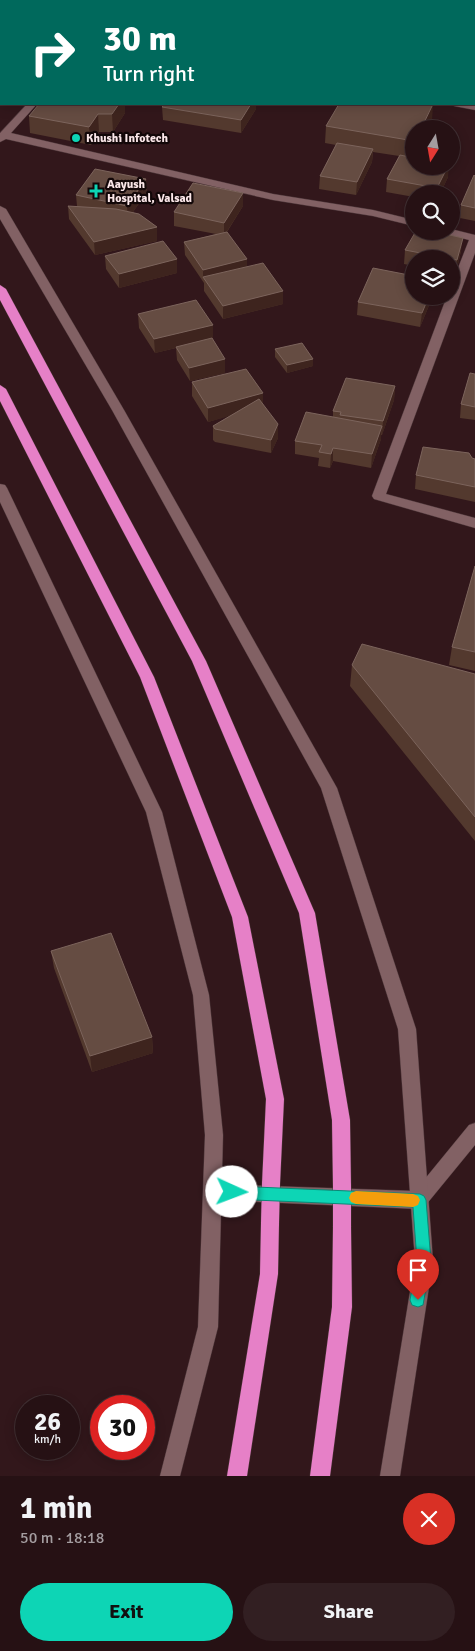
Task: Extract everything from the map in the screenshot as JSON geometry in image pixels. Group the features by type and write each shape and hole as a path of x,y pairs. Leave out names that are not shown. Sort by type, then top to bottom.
{"highway":[{"path":"0,289 199,661 307,913 341,1120 342,1307 320,1476"},
{"path":"0,390 147,677 240,918 274,1100 270,1274 237,1476"}],"street":[{"path":"31,105 2,137 274,197 405,221"},
{"path":"0,208 118,410 328,788 407,1029 424,1261 390,1476"},
{"path":"460,234 475,238 379,496 475,523"},
{"path":"0,488 154,812 201,995 214,1135 208,1327 170,1476"},
{"path":"420,1200 475,1131"},
{"path":"213,1192 420,1200"}],"building":[{"path":"38,105 118,105 112,114 98,114 89,127 29,116"},
{"path":"164,105 250,105 241,120 162,107"},
{"path":"338,105 433,105 425,120 405,120 405,139 326,126"},
{"path":"337,143 373,149 357,182 320,176"},
{"path":"400,155 405,156 405,175 444,175 438,185 420,185 387,179"},
{"path":"95,169 146,179 127,206 76,195"},
{"path":"475,176 475,208 461,205"},
{"path":"193,183 243,193 224,223 174,212"},
{"path":"68,206 116,209 139,214 157,227 94,242"},
{"path":"227,232 247,259 203,270 184,242"},
{"path":"460,237 463,238 460,250 405,250 411,240 460,240"},
{"path":"163,241 177,259 119,274 105,256"},
{"path":"263,263 283,291 223,306 203,277"},
{"path":"373,268 405,274 405,305 425,305 422,313 358,302"},
{"path":"196,300 213,325 154,339 138,314"},
{"path":"212,338 225,359 189,368 176,347"},
{"path":"302,343 313,359 287,365 275,349"},
{"path":"246,369 263,393 208,408 192,382"},
{"path":"470,373 475,374 475,407 461,404"},
{"path":"346,378 395,386 383,421 340,415 341,412 333,411"},
{"path":"259,399 278,424 271,440 215,429 213,426"},
{"path":"306,412 382,426 372,454 333,448 331,454 319,452 322,445 295,441"},
{"path":"423,447 469,453 475,459 475,487 416,475"},
{"path":"475,566 475,652 452,647"},
{"path":"362,644 475,674 475,817 352,665"},
{"path":"111,933 152,1037 90,1056 51,951"}],"slow traffic":[{"path":"356,1198 413,1200"}],"place":[{"name":"Khushi Infotech","path":"76,138"},
{"name":"Aayush Hospital, Valsad","path":"96,191"}],"route":[{"path":"232,1192 420,1200 424,1261 418,1300"}]}
